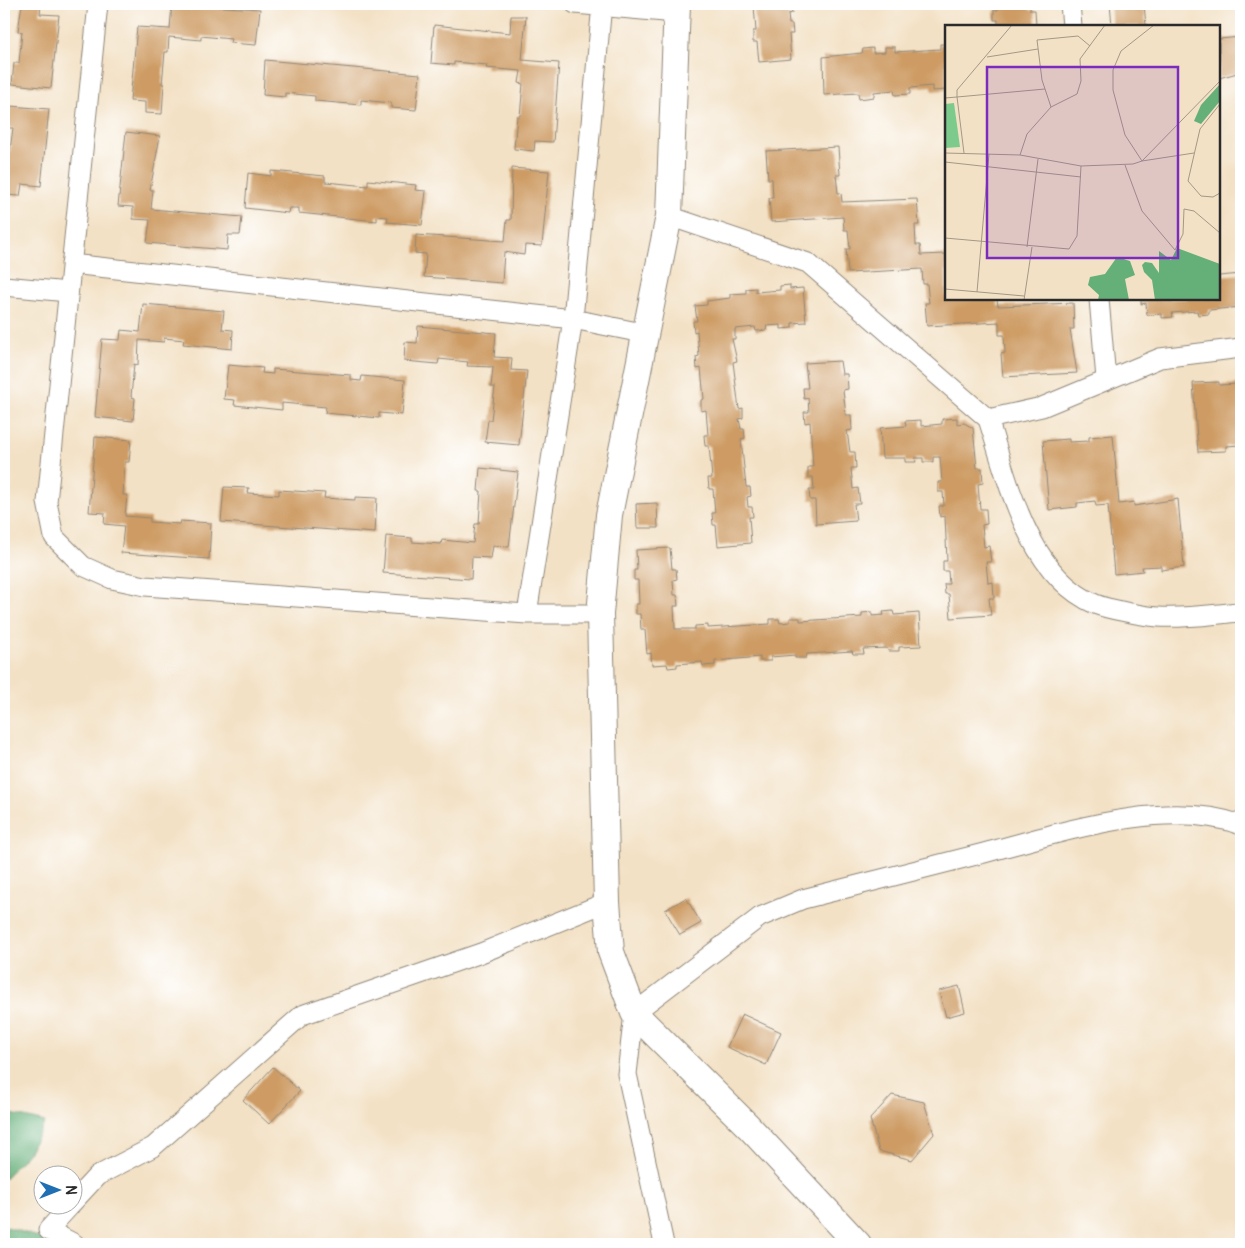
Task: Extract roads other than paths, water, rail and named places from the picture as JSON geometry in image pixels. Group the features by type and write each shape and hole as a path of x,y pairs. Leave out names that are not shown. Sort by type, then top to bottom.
{"street":[{"path":"98,4 47,502 54,537 83,566 112,579 145,586 527,614 600,614"},
{"path":"575,4 676,8 669,216 647,334 609,515 600,614 607,902 611,952 634,1013 749,1127 858,1244"},
{"path":"1070,4 1072,25"},
{"path":"527,614 573,319 602,5"},
{"path":"669,216 808,263 988,419 1023,524 1050,568 1071,588 1095,604 1158,617 1241,612"},
{"path":"71,264 573,319 647,334"},
{"path":"4,286 68,292"},
{"path":"1098,300 1106,379"},
{"path":"988,419 1042,407 1160,358 1241,348"},
{"path":"664,1244 627,1074 634,1013 760,917 803,899 1096,824 1170,814 1230,821 1241,825"},
{"path":"82,1192 97,1176 152,1147 302,1015 481,953 607,902"},
{"path":"60,1216 48,1230 75,1244"}]}
